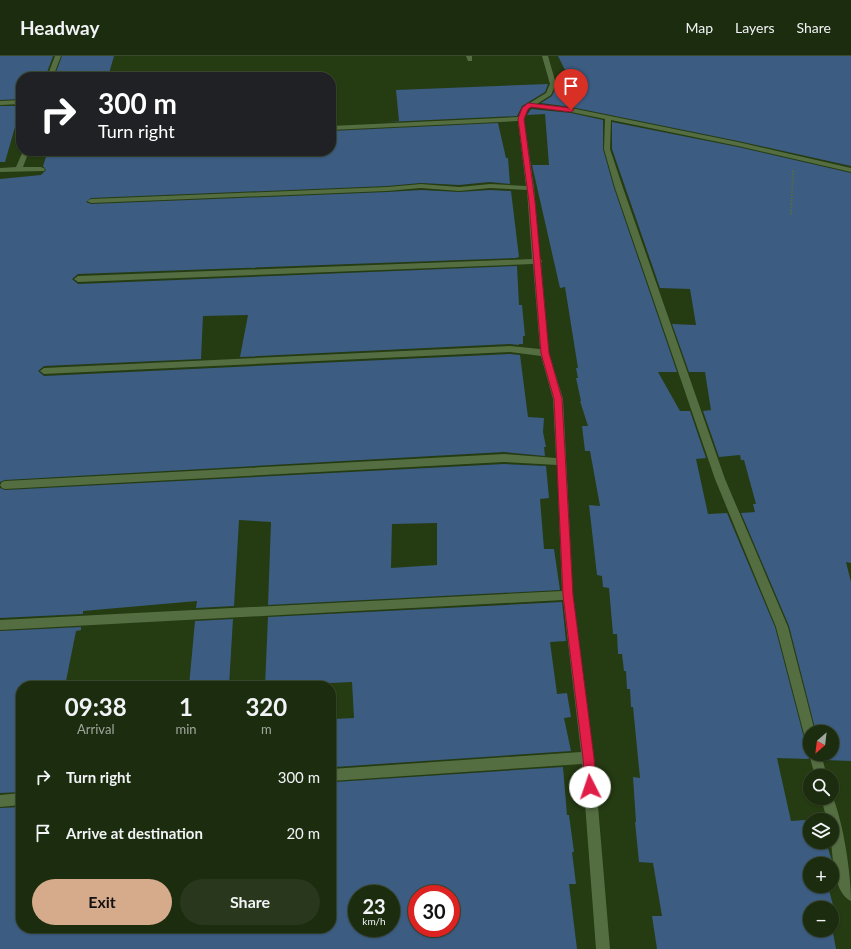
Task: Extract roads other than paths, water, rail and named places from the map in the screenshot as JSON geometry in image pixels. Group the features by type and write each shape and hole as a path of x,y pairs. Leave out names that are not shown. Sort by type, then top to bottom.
{"street":[{"path":"52,72 58,56"},
{"path":"545,56 553,84 549,94 525,108 521,119 538,261 545,353 558,399 568,595 588,758 602,949"},
{"path":"0,103 16,102"},
{"path":"530,105 571,110 738,144 851,170"},
{"path":"608,118 607,149 619,188 720,479 782,627 808,725"},
{"path":"336,128 521,119"},
{"path":"19,169 24,156"},
{"path":"0,170 41,168"},
{"path":"91,201 387,189 421,186 459,189 490,186 530,188"},
{"path":"78,279 538,261"},
{"path":"44,371 510,349 545,353"},
{"path":"5,485 504,458 561,462"},
{"path":"0,626 568,595"},
{"path":"336,775 588,758"},
{"path":"0,800 16,799"},
{"path":"829,805 834,823 844,883 851,894"}]}
